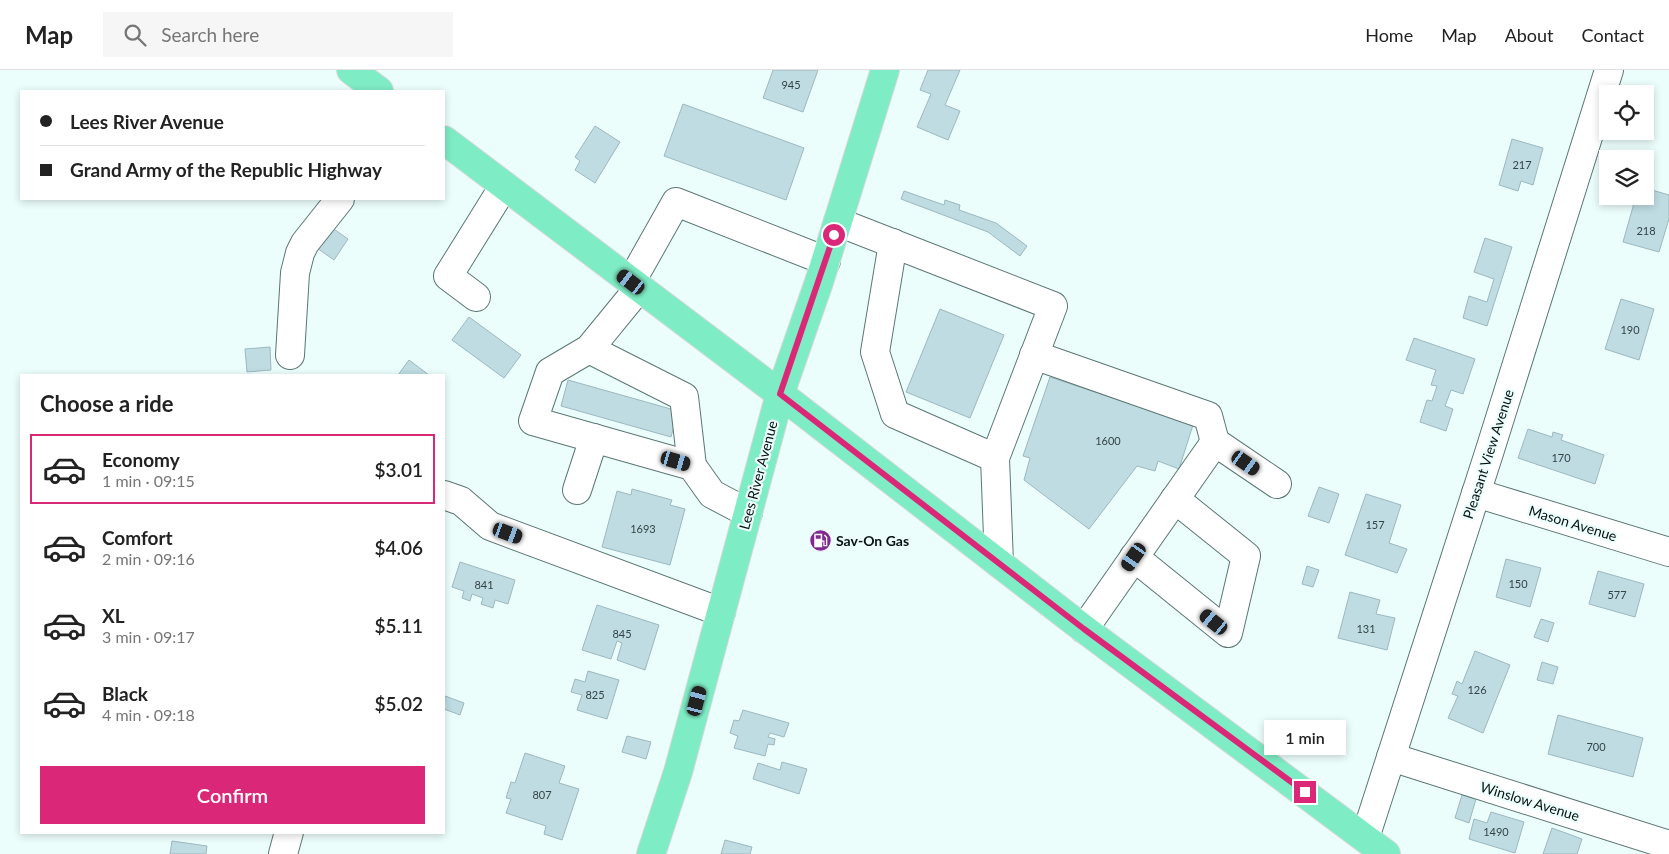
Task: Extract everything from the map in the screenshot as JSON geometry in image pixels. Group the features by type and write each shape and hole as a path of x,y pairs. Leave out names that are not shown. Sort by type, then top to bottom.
{"main road":[{"path":"351,70 378,90"},
{"name":"Lees River Avenue","path":"651,854 678,772 780,394 826,261 885,70"},
{"path":"445,141 780,394 1084,629 1386,854"}],"street":[{"name":"Pleasant View Avenue","path":"1365,838 1609,70"},
{"path":"476,297 448,276 504,186"},
{"path":"290,355 295,273 300,253 305,243 339,200"},
{"path":"692,466 533,421 550,372 589,349 635,285 676,202 826,261"},
{"path":"838,222 1053,306 996,458 999,563"},
{"path":"893,243 875,352 895,414 996,458"},
{"path":"589,349 684,397 692,466 712,494 748,514"},
{"path":"1034,355 1208,416 1215,442 1277,484"},
{"path":"577,490 594,438"},
{"path":"1084,629 1215,442"},
{"name":"Mason Avenue","path":"1476,493 1669,552"},
{"path":"445,495 461,501 490,526 721,612"},
{"path":"1134,557 1228,633 1246,556 1175,499"},
{"name":"Winslow Avenue","path":"1390,757 1669,845"},
{"path":"283,854 289,834"}],"building":[{"path":"773,70 818,70 803,112 763,98"},
{"path":"928,70 960,70 945,105 960,111 948,140 917,127 931,94 920,90"},
{"path":"683,104 804,148 786,200 664,156"},
{"path":"595,126 620,142 595,183 575,170 580,161 575,157"},
{"path":"1512,139 1543,148 1533,185 1521,181 1518,191 1499,185"},
{"path":"904,191 944,205 945,200 960,205 959,210 996,223 1027,246 1020,256 988,232 901,199"},
{"path":"1654,191 1669,195 1669,219 1659,252 1623,242 1633,205 1654,205"},
{"path":"331,227 348,239 334,260 317,248"},
{"path":"1485,238 1512,247 1487,326 1463,318 1469,296 1487,302 1494,279 1474,272"},
{"path":"1621,299 1654,309 1639,360 1605,349"},
{"path":"940,309 1004,335 970,418 906,392"},
{"path":"469,317 521,355 504,378 452,340"},
{"path":"1414,338 1475,359 1463,394 1451,390 1445,406 1453,409 1446,431 1420,422 1427,400 1432,401 1437,386 1431,385 1436,370 1406,360"},
{"path":"270,347 271,370 247,372 245,349"},
{"path":"409,360 428,374 399,374"},
{"path":"1050,377 1193,425 1179,469 1158,461 1155,471 1137,466 1089,529 1024,480 1030,458 1023,456"},
{"path":"568,380 678,411 671,437 561,406"},
{"path":"1528,429 1552,437 1553,432 1563,435 1561,440 1604,455 1595,484 1518,458"},
{"path":"1319,487 1339,494 1329,523 1308,516"},
{"path":"632,489 672,500 670,505 685,509 670,565 602,547 617,491 631,495"},
{"path":"1366,494 1401,505 1389,543 1407,549 1397,573 1345,555"},
{"path":"1506,559 1541,568 1530,607 1496,597"},
{"path":"460,562 515,580 508,604 495,600 493,608 481,604 483,598 472,594 470,601 462,598 464,591 452,587"},
{"path":"1307,566 1319,570 1313,587 1302,584"},
{"path":"1598,571 1644,584 1635,617 1589,604"},
{"path":"1350,592 1380,600 1376,614 1395,618 1387,650 1338,638"},
{"path":"597,605 659,625 645,670 617,660 622,643 617,641 611,659 582,650"},
{"path":"1541,619 1554,623 1548,642 1534,637"},
{"path":"1475,651 1510,665 1483,733 1448,718 1458,696 1452,694 1457,681 1462,684"},
{"path":"1542,662 1558,667 1553,684 1537,680"},
{"path":"588,671 619,680 607,719 577,710 582,695 571,692 575,679 585,682"},
{"path":"445,696 464,703 460,715 445,709"},
{"path":"743,710 789,723 784,737 770,733 768,737 775,739 774,745 768,744 765,756 734,748 738,736 730,733 734,720 739,721"},
{"path":"1558,715 1643,738 1633,777 1548,754"},
{"path":"627,736 651,742 646,759 622,752"},
{"path":"525,753 565,766 559,783 579,789 562,840 544,834 546,826 506,813 511,799 506,798 511,782 515,783"},
{"path":"782,762 807,769 799,794 753,779 758,763 780,770"},
{"path":"1462,795 1476,799 1469,823 1455,818"},
{"path":"1491,812 1524,822 1515,853 1469,839 1474,819 1487,823"},
{"path":"1552,828 1582,839 1577,854 1543,854"},
{"path":"725,840 752,847 750,854 721,854"},
{"path":"172,841 207,846 206,854 170,854"}],"place":[{"name":"Sav-On Gas","path":"820,540"}],"route":[{"path":"834,235 780,394 1084,629 1305,792"}]}
